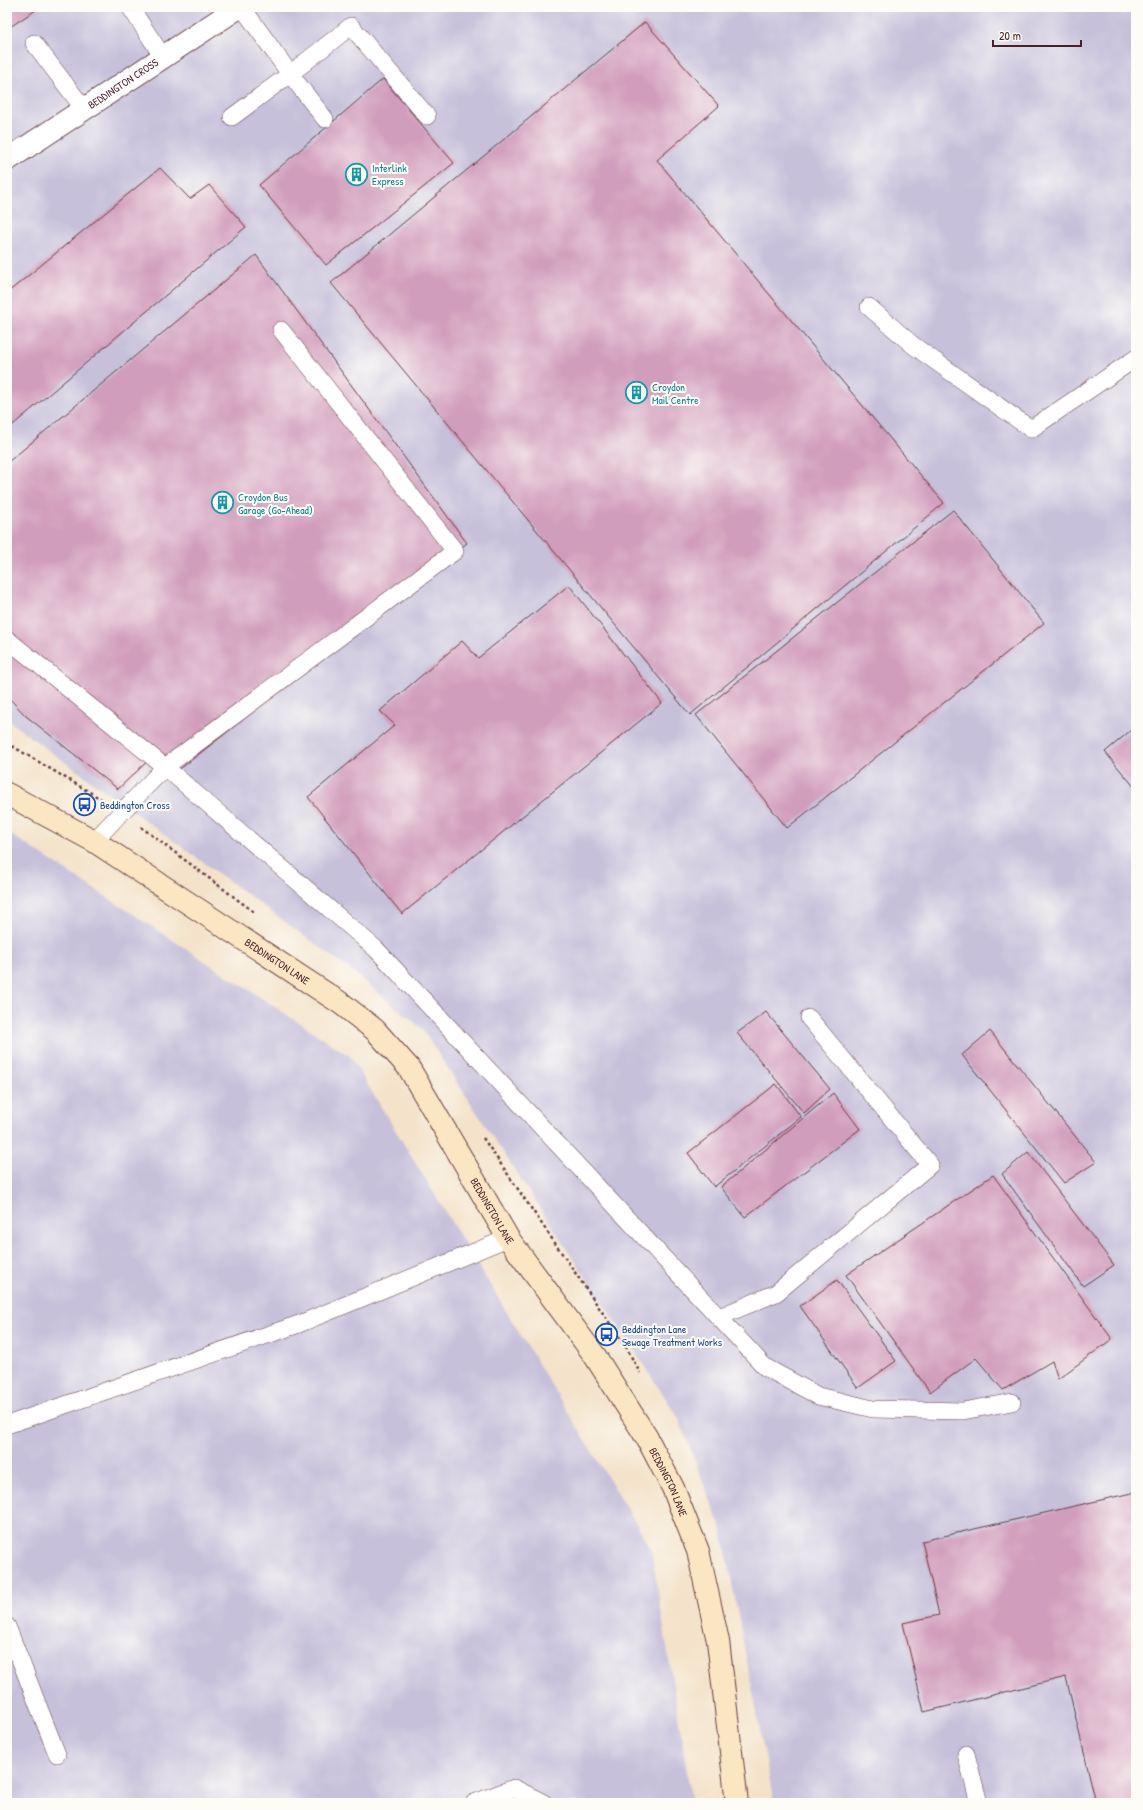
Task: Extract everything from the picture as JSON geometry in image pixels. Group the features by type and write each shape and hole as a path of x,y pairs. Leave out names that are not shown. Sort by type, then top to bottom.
{"main road":[{"name":"BEDDINGTON LANE","path":"7,794 94,841 342,1004 375,1030 409,1068 508,1238 595,1356 647,1438 673,1488 698,1551 718,1641 737,1803"}],"street":[{"name":"BEDDINGTON CROSS","path":"9,155 84,109 241,7"}],"lane":[{"path":"130,7 163,57"},
{"path":"241,7 325,119"},
{"path":"232,117 351,26 427,116"},
{"path":"34,43 84,109"},
{"path":"869,307 914,346 1031,429 1136,358"},
{"path":"94,841 165,767 455,551 281,330"},
{"path":"7,639 165,767 376,949 765,1367 818,1396 873,1409 963,1411 1012,1402"},
{"path":"719,1317 776,1293 930,1165 809,1018"},
{"path":"7,1425 299,1324 508,1238"},
{"path":"7,1626 57,1754"},
{"path":"966,1754 979,1803"},
{"path":"474,1803 514,1788 544,1803"}],"shaded area":[{"path":"7,7 1136,7 1136,1803 774,1803 722,1531 678,1417 421,1028 347,967 14,725 7,717"},
{"path":"7,832 350,1056 651,1548 692,1803 7,1803"}],"building":[{"path":"7,7 40,7 7,29"},
{"name":"Croydon Mail Centre","path":"645,22 719,106 657,160 944,503 690,715 331,283"},
{"name":"Interlink Express","path":"383,79 454,163 326,265 259,185"},
{"path":"160,168 190,199 209,185 246,227 7,430 7,293"},
{"name":"Croydon Bus Garage (Go-Ahead)","path":"256,255 467,543 180,769 175,759 152,757 118,789 26,716 7,696 7,463"},
{"path":"953,510 1044,623 787,828 696,715"},
{"path":"569,585 662,703 402,914 308,797 395,725 380,711 462,641 478,658"},
{"path":"1136,726 1136,789 1105,752"},
{"path":"766,1012 830,1089 804,1113 737,1033"},
{"path":"990,1031 1096,1162 1064,1183 962,1055"},
{"path":"776,1084 801,1117 714,1187 688,1153"},
{"path":"833,1093 860,1129 745,1217 721,1187"},
{"path":"1028,1152 1114,1265 1083,1286 1002,1174"},
{"path":"993,1175 1112,1339 1058,1379 1052,1361 1003,1390 976,1358 930,1392 846,1275"},
{"path":"837,1280 896,1361 858,1388 800,1306"},
{"path":"1136,1492 1136,1803 1096,1803 1066,1677 924,1712 903,1623 939,1615 922,1541"}],"place":[{"name":"Interlink Express","path":"356,174"},
{"name":"Croydon Mail Centre","path":"637,393"},
{"name":"Croydon Bus Garage (Go-Ahead)","path":"222,503"},
{"name":"Beddington Cross","path":"85,805"},
{"name":"Beddington Lane Sewage Treatment Works","path":"606,1335"}]}
